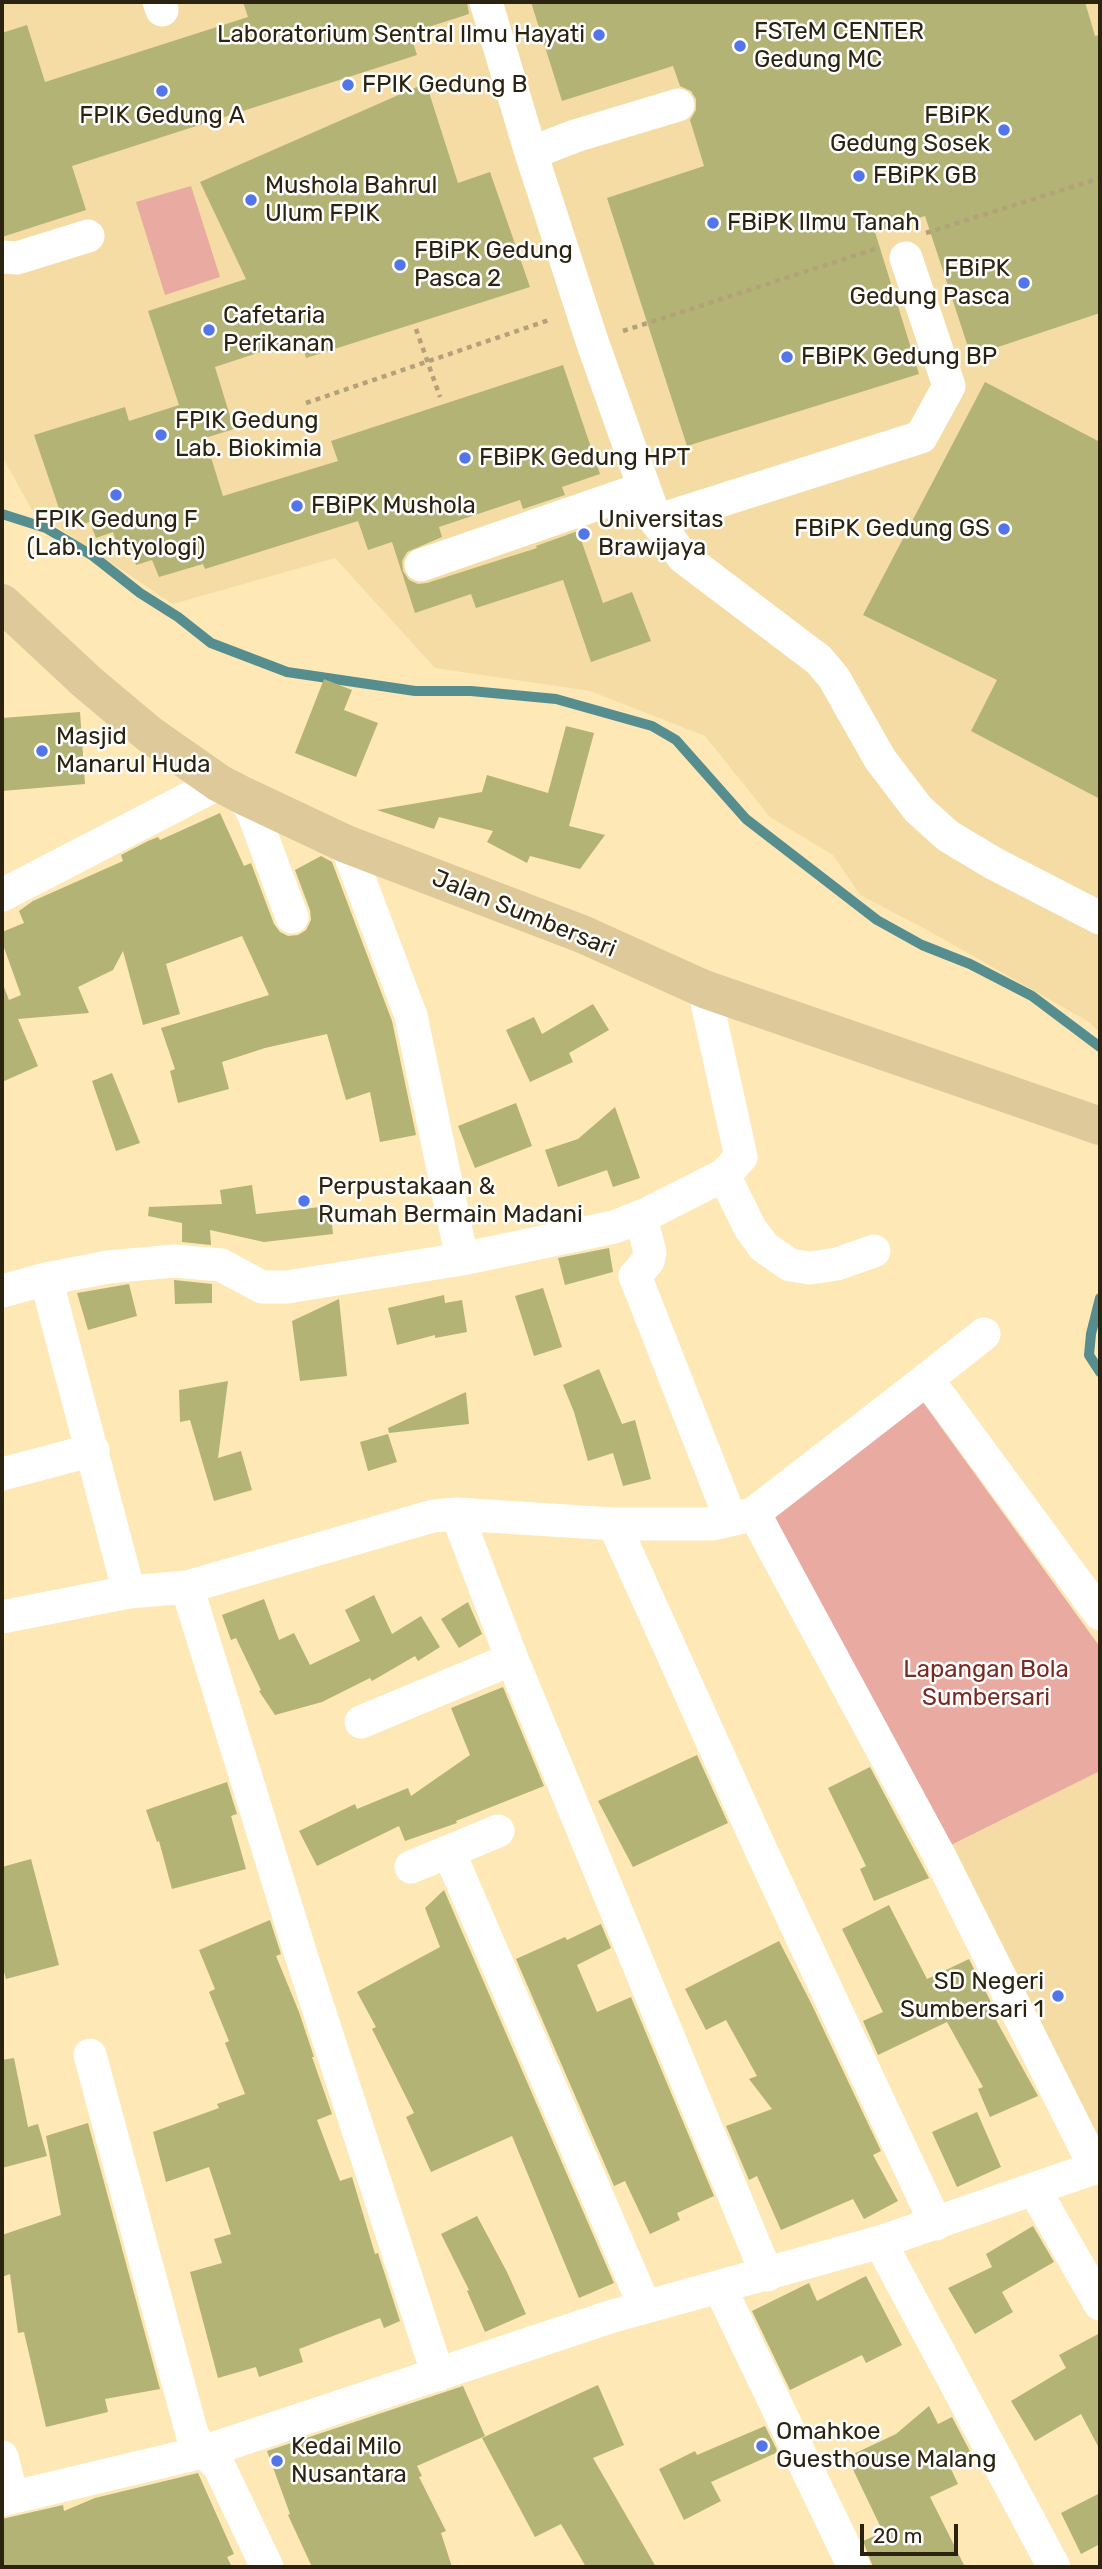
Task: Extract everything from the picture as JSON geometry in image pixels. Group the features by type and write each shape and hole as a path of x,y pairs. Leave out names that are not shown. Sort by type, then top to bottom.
{"main road":[{"name":"Jalan Sumbersari","path":"2,603 87,682 149,734 232,790 346,844 582,934 704,989 1100,1126"}],"street":[{"path":"486,2 531,153 592,341 656,521 683,557 819,660 834,678 880,759 918,809 948,836 993,863 1097,909"},
{"path":"531,153 575,136 678,105"},
{"path":"2,257 17,258 88,236"},
{"path":"656,521 921,438 949,386 900,248"},
{"path":"421,565 644,488"},
{"path":"2,895 232,790 254,814 292,917"},
{"path":"346,844 411,1016 462,1259"},
{"path":"2,1291 108,1267 174,1261 221,1265 262,1287 287,1287 462,1259 614,1227 641,1217 724,1175 741,1157 704,989"},
{"path":"724,1175 750,1228 764,1247 790,1265 810,1268 837,1264 874,1251"},
{"path":"2,2456 7,2499 203,2452 613,2316 880,2242 1098,2166 938,1853 742,1516 635,1276 648,1261 650,1253 641,1217"},
{"path":"46,1279 129,1592"},
{"path":"2,1617 129,1592 187,1587 433,1516 457,1514 614,1524 713,1524 742,1516 928,1380 984,1334"},
{"path":"928,1380 1100,1614"},
{"path":"2,1474 93,1450"},
{"path":"457,1514 512,1659 767,2275"},
{"path":"614,1524 761,1850 936,2224"},
{"path":"187,1587 297,1941 438,2375"},
{"path":"361,1722 512,1659"},
{"path":"411,1867 498,1831"},
{"path":"449,1852 645,2308"},
{"path":"90,2054 192,2434 203,2452 219,2464 267,2567"},
{"path":"1034,2189 1100,2304"},
{"path":"880,2242 1054,2567"},
{"path":"720,2288 854,2567"}],"path":[{"path":"592,341 900,248 1100,178"},
{"path":"306,403 583,308"},
{"path":"416,328 440,397"}],"shaded area":[{"name":"Universitas Brawijaya","path":"2,2 1100,2 1100,1033 1089,1022 860,895 833,855 770,817 705,736 590,691 435,668 335,558 173,604 32,510 2,456"},
{"name":"SD Negeri Sumbersari 1","path":"1100,1771 1100,2152 943,1849"}],"green space":[{"path":"191,186 220,277 165,295 136,202"},
{"name":"Lapangan Bola Sumbersari","path":"920,1398 1100,1647 1100,1771 943,1849 775,1517"}],"building":[{"path":"243,2 467,2 469,14 410,33 417,55 72,166 86,210 2,237 2,33 27,25 45,82 248,17"},
{"path":"531,2 1085,2 1095,36 1100,35 1100,313 971,356 925,216 875,232 919,374 687,446 607,198 704,166 690,120 696,110 696,99 691,91 680,86 673,66 562,101"},
{"path":"426,83 458,183 490,172 530,287 306,358 300,339 215,367 234,429 205,438 223,496 338,461 331,441 563,365 600,474 562,487 565,495 523,509 520,500 439,527 442,537 407,552 402,561 403,571 409,580 418,584 427,583 537,548 536,546 578,531 603,603 632,592 651,641 591,662 563,580 476,608 471,594 415,613 392,542 368,550 358,521 205,569 203,564 159,577 152,560 136,565 130,546 119,550 113,532 96,538 90,522 66,529 34,435 125,407 129,421 179,405 148,311 246,279 200,182"},
{"name":"FBiPK Gedung GS","path":"985,382 1100,442 1100,799 971,731 997,680 863,615"},
{"path":"324,679 352,690 344,710 378,723 356,777 295,753"},
{"name":"Masjid Manarul Huda","path":"80,712 85,784 2,791 2,718"},
{"path":"566,726 594,733 569,826 605,835 580,869 530,856 527,863 487,842 493,831 439,817 434,829 377,810 482,792 487,775 548,793"},
{"path":"220,813 244,866 251,863 274,924 280,932 288,936 298,935 306,930 311,920 295,870 321,856 332,862 392,1021 416,1135 380,1142 370,1092 346,1100 327,1034 265,1048 222,1062 229,1089 178,1103 170,1071 175,1069 161,1028 269,995 242,936 166,964 180,1014 143,1025 123,951 113,970 78,987 89,1013 18,1019 38,1066 2,1082 2,982 9,1000 21,995 2,942 2,932 24,923 19,911 33,901 123,861 121,855 148,841 158,837 160,840"},
{"path":"593,1004 609,1030 569,1053 573,1062 530,1082 506,1030 534,1017 542,1034"},
{"path":"112,1073 140,1143 116,1151 92,1081"},
{"path":"516,1103 532,1146 475,1168 458,1126"},
{"path":"615,1107 640,1178 613,1187 607,1170 558,1187 545,1150 578,1139"},
{"path":"252,1185 256,1214 330,1206 333,1234 264,1242 210,1230 211,1245 182,1242 182,1223 148,1216 149,1207 222,1204 220,1190"},
{"path":"609,1248 613,1272 565,1285 558,1258"},
{"path":"174,1280 212,1284 212,1303 175,1304"},
{"path":"129,1284 137,1316 88,1330 77,1293"},
{"path":"543,1288 562,1347 534,1356 515,1296"},
{"path":"444,1295 445,1303 462,1300 467,1332 435,1338 435,1335 397,1345 388,1308"},
{"path":"339,1299 347,1376 300,1381 292,1321"},
{"path":"599,1369 622,1424 635,1420 651,1479 623,1486 613,1453 588,1461 563,1385"},
{"path":"228,1381 218,1458 241,1451 252,1490 214,1501 190,1420 180,1422 179,1390"},
{"path":"466,1392 469,1424 389,1433 388,1428"},
{"path":"388,1434 397,1462 368,1471 360,1442"},
{"path":"374,1595 392,1634 421,1616 440,1647 418,1661 415,1656 372,1681 370,1678 322,1702 275,1715 259,1691 261,1690 236,1638 231,1640 222,1615 264,1599 279,1640 294,1633 310,1665 360,1641 345,1610"},
{"path":"468,1602 482,1634 459,1648 441,1619"},
{"path":"503,1687 544,1786 456,1821 457,1823 405,1841 399,1826 317,1866 299,1831 355,1804 357,1809 408,1788 411,1796 470,1755 451,1708"},
{"path":"697,1755 728,1823 633,1867 598,1801"},
{"path":"870,1767 929,1878 874,1901 860,1869 866,1866 828,1788"},
{"path":"227,1782 237,1814 231,1816 246,1869 172,1889 159,1841 157,1842 146,1810"},
{"path":"31,1859 59,1965 6,1979 2,1965 2,1867"},
{"path":"444,1890 614,2283 579,2298 512,2136 431,2172 406,2117 414,2113 372,2029 376,2027 357,1992 440,1947 425,1908"},
{"path":"889,1905 927,1979 969,1959 999,2018 996,2020 1038,2096 990,2117 978,2089 983,2087 947,2022 878,2055 863,2021 883,2012 842,1929"},
{"path":"270,1920 281,1954 276,1956 299,2012 332,2114 317,2120 340,2181 352,2177 375,2254 378,2253 400,2321 384,2328 380,2318 299,2349 303,2362 259,2377 256,2367 218,2378 190,2272 222,2263 214,2239 231,2234 209,2167 166,2182 153,2132 219,2108 217,2104 245,2094 225,2043 229,2041 209,1992 215,1989 199,1950"},
{"path":"601,1924 611,1948 577,1965 597,2012 631,1997 714,2196 677,2213 680,2220 650,2234 625,2181 614,2186 516,1959"},
{"path":"779,1941 881,2151 873,2155 898,2201 864,2219 853,2199 781,2230 757,2176 749,2180 726,2126 772,2109 749,2079 757,2076 726,2020 706,2030 685,1989"},
{"path":"14,2058 28,2127 38,2124 47,2156 2,2168 2,2060"},
{"path":"977,2112 1001,2167 957,2187 932,2132"},
{"path":"88,2123 160,2389 105,2399 108,2412 46,2427 24,2332 18,2333 10,2274 2,2277 2,2235 61,2215 46,2136"},
{"path":"477,2216 526,2314 485,2332 467,2291 469,2290 441,2234"},
{"path":"1033,2226 1054,2262 1002,2292 1013,2312 975,2334 948,2288 992,2267 986,2254"},
{"path":"866,2276 902,2345 866,2363 862,2355 790,2390 752,2311 809,2283 817,2301"},
{"path":"1100,2333 1100,2450 1081,2414 1035,2441 1011,2401 1066,2368 1059,2355"},
{"path":"598,2385 624,2445 593,2458 656,2567 586,2567 561,2524 535,2537 482,2438"},
{"path":"463,2386 485,2436 417,2466 422,2476 419,2477 446,2531 441,2533 452,2567 312,2567 288,2515 290,2514 267,2451"},
{"path":"929,2406 938,2424 952,2417 974,2459 951,2469 958,2484 930,2497 965,2567 873,2567 863,2541 883,2532 847,2457 896,2434"},
{"path":"765,2426 778,2452 711,2482 721,2501 684,2520 659,2469 695,2451 697,2455"},
{"path":"198,2473 234,2554 227,2557 232,2567 2,2567 2,2519 63,2505 64,2511 95,2498"},
{"path":"1100,2493 1100,2544 1081,2554 1061,2513"}],"waterway":[{"path":"2,514 46,528 93,556 211,643 287,672 415,691 471,691 556,699 652,726 676,740 746,819 877,920 922,945 970,964 1032,996 1100,1047"},
{"path":"1100,1298 1089,1355 1100,1372"}],"place":[{"name":"Laboratorium Sentral Ilmu Hayati","path":"599,35"},
{"name":"FSTeM CENTER Gedung MC","path":"740,46"},
{"name":"FPIK Gedung B","path":"348,85"},
{"name":"FPIK Gedung A","path":"162,91"},
{"name":"FBiPK Gedung Sosek","path":"1004,130"},
{"name":"FBiPK GB","path":"859,176"},
{"name":"Mushola Bahrul Ulum FPIK","path":"251,200"},
{"name":"FBiPK Ilmu Tanah","path":"713,223"},
{"name":"FBiPK Gedung Pasca 2","path":"400,265"},
{"name":"FBiPK Gedung Pasca","path":"1024,283"},
{"name":"Cafetaria Perikanan","path":"209,330"},
{"name":"FBiPK Gedung BP","path":"787,357"},
{"name":"FPIK Gedung Lab. Biokimia","path":"161,435"},
{"name":"FBiPK Gedung HPT","path":"465,458"},
{"name":"FPIK Gedung F (Lab. Ichtyologi)","path":"116,495"},
{"name":"FBiPK Mushola","path":"297,506"},
{"name":"FBiPK Gedung GS","path":"1004,529"},
{"name":"Universitas Brawijaya","path":"584,534"},
{"name":"Masjid Manarul Huda","path":"42,751"},
{"name":"Perpustakaan & Rumah Bermain Madani","path":"304,1201"},
{"name":"SD Negeri Sumbersari 1","path":"1058,1996"},
{"name":"Omahkoe Guesthouse Malang","path":"762,2446"},
{"name":"Kedai Milo Nusantara","path":"277,2461"}]}
